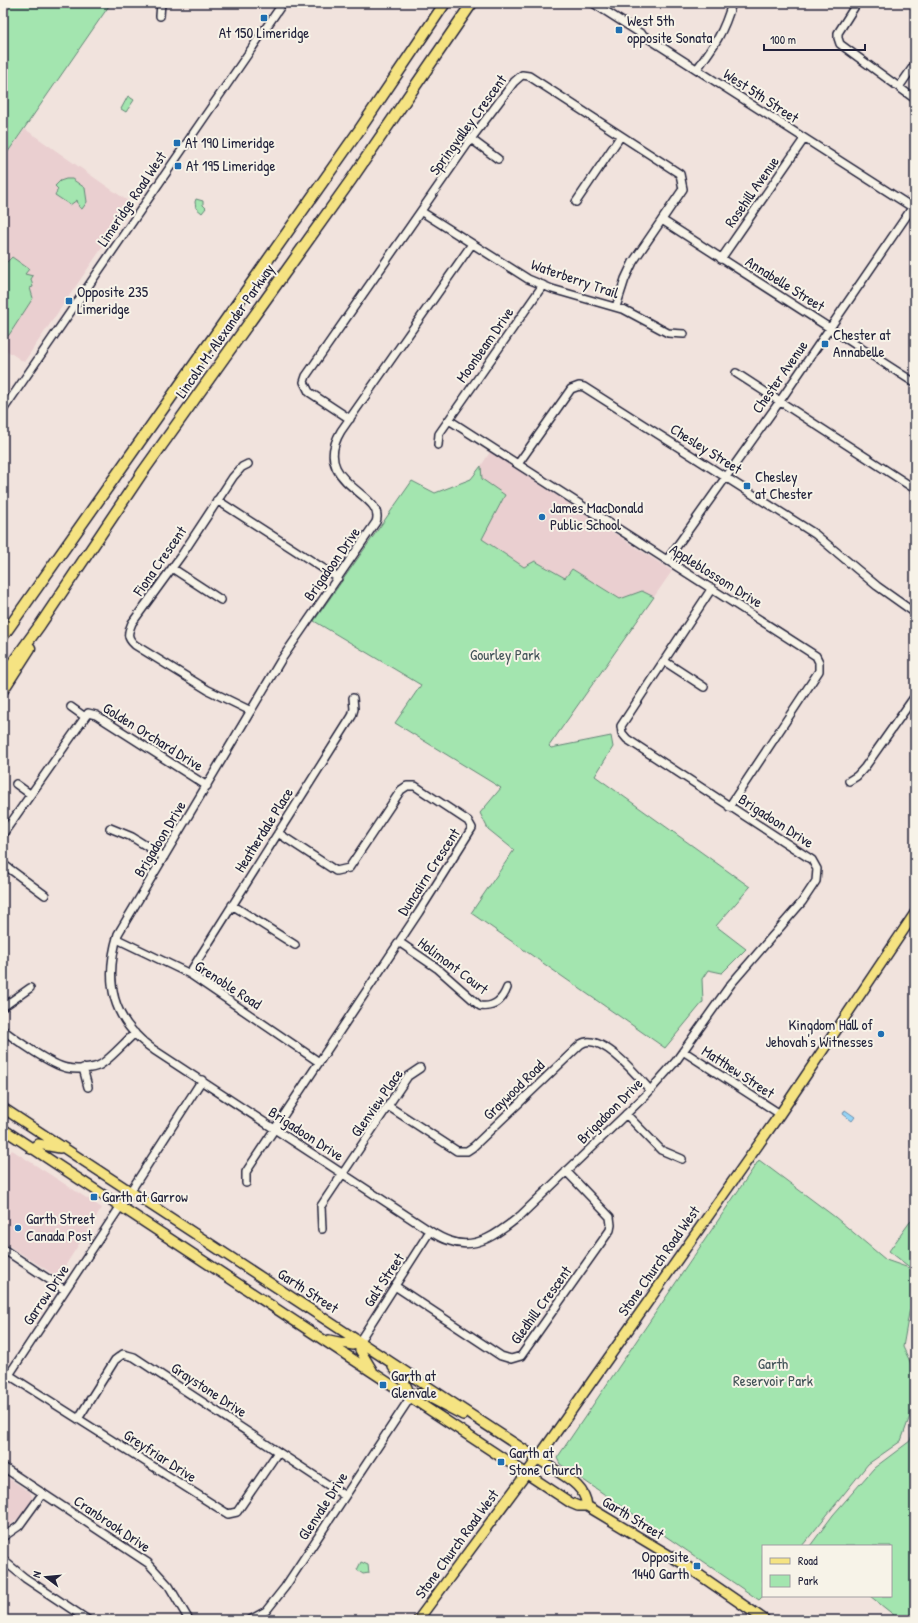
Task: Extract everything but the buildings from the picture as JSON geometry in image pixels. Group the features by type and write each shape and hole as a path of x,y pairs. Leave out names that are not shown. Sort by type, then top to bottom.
{"highway":[{"name":"Lincoln M. Alexander Parkway","path":"3,636 360,129 445,3"},
{"name":"Lincoln M. Alexander Parkway","path":"3,676 40,625 142,473 351,180 472,3"},
{"path":"3,690 29,651 40,625"}],"main road":[{"name":"Stone Church Road West","path":"418,1620 538,1458 780,1114 915,913"},
{"name":"Garth Street","path":"3,1108 538,1458 581,1489 586,1498 587,1506"},
{"name":"Garth Street","path":"3,1129 280,1313 323,1339 375,1375 571,1503 578,1506 587,1506 682,1563 765,1620"},
{"path":"31,1149 38,1144 45,1144 67,1150"},
{"path":"323,1339 353,1345 359,1342 363,1356 375,1375"},
{"path":"381,1356 395,1368 405,1382 409,1390 410,1398 416,1394 424,1394 494,1430"}],"street":[{"path":"160,16 161,3"},
{"name":"Limeridge Road West","path":"3,410 283,3"},
{"name":"West 5th Street","path":"593,3 697,69 804,140 914,208"},
{"path":"697,69 718,41 726,24 732,3"},
{"path":"857,3 838,33 840,44 915,99"},
{"path":"899,88 915,64"},
{"name":"Springvalley Crescent","path":"350,419 309,392 304,382 306,376 422,212 471,139 514,82 522,75 529,76 620,137 680,174 683,189 630,268 616,307"},
{"path":"576,202 620,137"},
{"path":"471,139 498,159"},
{"name":"Rosehill Avenue","path":"721,258 804,140"},
{"name":"Chester Avenue","path":"667,560 727,477 914,208"},
{"name":"Waterberry Trail","path":"422,212 521,275 543,285 616,307 644,319 668,333 684,334"},
{"name":"Annabelle Street","path":"662,220 915,383"},
{"name":"Brigadoon Drive","path":"472,244 350,419 336,442 334,457 336,467 346,483 375,507 378,516 375,524 281,660 117,939 111,961 112,990 115,1004 135,1033 154,1050 202,1080 430,1232 450,1242 475,1243 499,1233 520,1216 650,1090 683,1051 731,984 794,912 816,881 817,869 812,860 729,807 627,739 622,734 621,726 712,588"},
{"name":"Moonbeam Drive","path":"438,445 439,434 543,285"},
{"path":"736,373 915,489"},
{"name":"Chesley Street","path":"518,464 571,389 579,386 584,387 727,477 820,538 872,583 915,613"},
{"name":"Appleblossom Drive","path":"449,420 813,653 819,662 819,671 729,807"},
{"name":"Fiona Crescent","path":"248,464 236,472 172,568 132,623 128,638 135,645 208,690 252,711"},
{"path":"217,500 338,578"},
{"path":"172,568 221,600"},
{"path":"664,661 704,687"},
{"path":"849,781 857,776 865,767 915,696"},
{"name":"Heatherdale Place","path":"189,974 352,716 353,698"},
{"name":"Golden Orchard Drive","path":"71,707 85,717"},
{"name":"Golden Orchard Drive","path":"3,834 88,713 96,715 207,786"},
{"path":"16,784 30,794"},
{"name":"Duncairn Crescent","path":"246,1183 246,1172 399,942 472,828 468,821 414,786 407,786 401,790 349,868 341,871 336,871 278,833"},
{"path":"110,828 132,837 164,857"},
{"path":"3,864 45,895"},
{"path":"232,905 295,945"},
{"name":"Grenoble Road","path":"117,939 189,974 320,1062"},
{"name":"Holimont Court","path":"399,942 438,968 480,1006 488,1007 494,1005 503,997 507,988"},
{"path":"3,1007 30,988"},
{"path":"3,1030 55,1064 66,1068 96,1067 102,1064 135,1033"},
{"name":"Graywood Road","path":"388,1106 457,1151 467,1151 581,1044 589,1041 596,1042 622,1060 650,1090"},
{"name":"Matthew Street","path":"683,1051 780,1114"},
{"path":"83,1068 88,1087"},
{"name":"Glenview Place","path":"322,1229 321,1206 408,1076 420,1068"},
{"name":"Garrow Drive","path":"3,1384 202,1080"},
{"path":"626,1114 661,1150 682,1159"},
{"name":"Gledhill Crescent","path":"395,1286 501,1356 511,1359 521,1356 610,1230 610,1217 566,1172"},
{"name":"Galt Street","path":"359,1342 430,1232"},
{"path":"3,1249 65,1290"},
{"name":"Graystone Drive","path":"78,1419 115,1360 123,1354 134,1357 345,1496"},
{"name":"Greyfriar Drive","path":"9,1375 228,1514 237,1512 278,1452"},
{"name":"Glenvale Drive","path":"250,1620 266,1611 274,1602 410,1398"},
{"name":"Cranbrook Drive","path":"3,1467 148,1563 169,1586 189,1620"},
{"path":"3,1537 19,1526 44,1493"},
{"path":"3,1560 25,1578 88,1620"}],"shaded area":[{"path":"25,129 132,204 24,362 3,348 3,159"},
{"name":"James MacDonald Public School","path":"490,452 672,571 654,597 642,592 620,599 572,569 565,578 535,561 524,567 482,539 505,495 481,479 481,466"},
{"path":"12,1150 102,1208 58,1277 3,1242 3,1163"},
{"path":"3,1475 30,1492 32,1497 22,1515 3,1531"}],"green space":[{"path":"3,3 111,3 3,159"},
{"path":"128,96 134,100 126,112 121,109"},
{"path":"72,179 85,188 87,202 82,209 79,207 77,200 70,205 55,195 58,189 55,186 60,181"},
{"path":"196,199 203,201 203,205 206,208 202,213 196,208"},
{"path":"5,257 6,263 12,257 29,269 25,274 33,276 31,279 33,287 30,288 33,298 9,335 3,339 3,260"},
{"name":"Gourley Park","path":"481,466 482,479 505,495 482,539 524,567 535,561 565,578 572,569 620,599 642,591 654,597 549,746 551,748 611,736 613,747 595,776 750,887 716,926 746,949 722,973 708,970 702,979 703,1002 665,1048 471,913 514,850 488,829 480,813 501,788 395,723 421,685 314,621 412,481 435,493 471,479"},
{"name":"Garth Reservoir Park","path":"759,1160 835,1217 886,1260 912,1269 889,1251 915,1215 915,1295 909,1313 903,1347 915,1372 915,1402 901,1441 868,1464 803,1545 762,1545 762,1597 759,1600 560,1464 557,1458"},
{"path":"915,1314 915,1358 911,1349"},
{"path":"915,1426 915,1620 900,1620 871,1597 892,1597 892,1545 811,1545 833,1515 874,1468 910,1441"},
{"path":"361,1562 368,1565 369,1573 363,1574 357,1570"}],"water":[{"path":"845,1110 855,1117 852,1121 843,1114"}],"place":[{"name":"At 150 Limeridge","path":"264,18"},
{"name":"West 5th opposite Sonata","path":"619,30"},
{"name":"At 190 Limeridge","path":"177,143"},
{"name":"At 195 Limeridge","path":"178,166"},
{"name":"Opposite 235 Limeridge","path":"69,301"},
{"name":"Chester at Annabelle","path":"825,344"},
{"name":"Chesley at Chester","path":"747,486"},
{"name":"James MacDonald Public School","path":"542,517"},
{"name":"Kingdom Hall of Jehovah's Witnesses","path":"881,1034"},
{"name":"Garth at Garrow","path":"94,1197"},
{"name":"Garth Street Canada Post","path":"18,1228"},
{"name":"Garth at Glenvale","path":"383,1385"},
{"name":"Garth at Stone Church","path":"501,1462"},
{"name":"Opposite 1440 Garth","path":"697,1566"}]}
